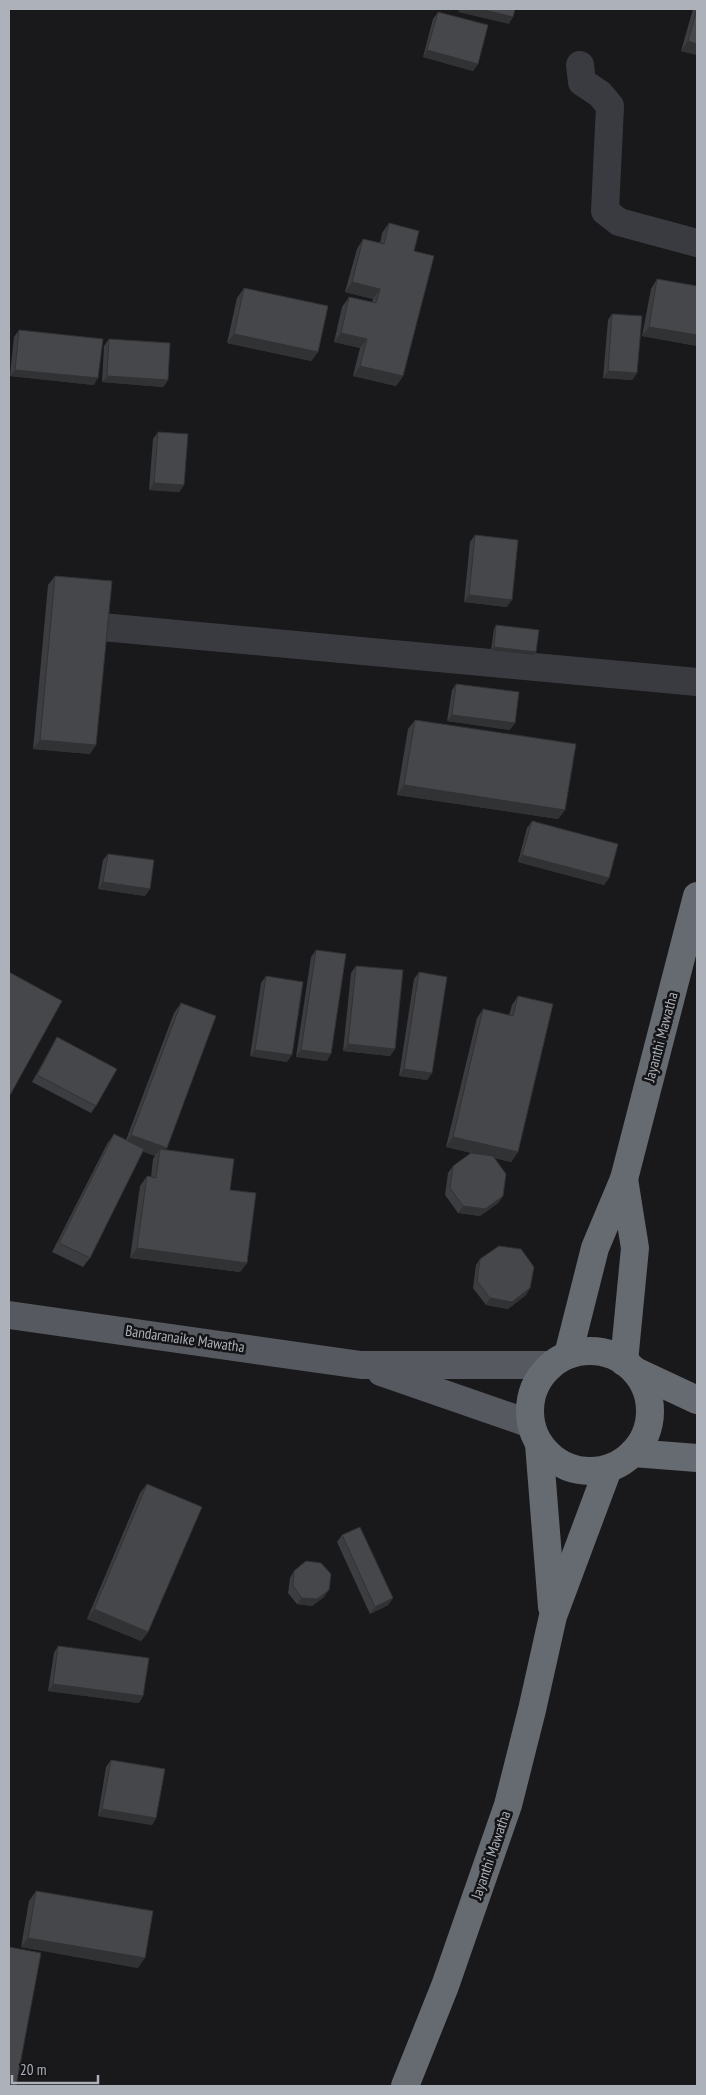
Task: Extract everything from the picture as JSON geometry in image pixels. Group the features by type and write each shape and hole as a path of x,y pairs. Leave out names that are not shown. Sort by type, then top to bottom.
{"highway":[{"name":"Jayanthi Mawatha","path":"560,1360 595,1248 624,1179 697,896"},
{"name":"Jayanthi Mawatha","path":"624,1179 635,1248 630,1366"},
{"path":"630,1366 647,1390 650,1412 646,1434 633,1453 622,1462 608,1469 588,1471 569,1468 552,1459 535,1434 529,1408 540,1376 560,1360 587,1351 607,1354 697,1400"},
{"name":"Jayanthi Mawatha","path":"535,1434 553,1616"},
{"path":"633,1453 697,1458"},
{"name":"Jayanthi Mawatha","path":"405,2086 445,1986 508,1805 553,1616 608,1469"}],"main road":[{"name":"Bandaranaike Mawatha","path":"9,1315 361,1365 560,1360"},
{"name":"Bandaranaike Mawatha","path":"361,1365 535,1434"}],"street":[{"path":"580,65 582,82 600,94 610,106 605,211 619,222 697,243"},
{"path":"102,627 697,682"}],"building":[{"path":"480,9 515,9 513,17"},
{"path":"697,9 697,44 688,41"},
{"path":"438,12 488,25 478,64 427,50"},
{"path":"389,223 419,231 414,251 434,256 403,376 360,366 367,339 341,333 349,297 376,303 380,289 352,282 363,239 384,244"},
{"path":"657,279 697,286 697,335 649,327"},
{"path":"244,288 328,306 318,352 234,334"},
{"path":"612,314 642,316 637,373 608,371"},
{"path":"19,330 103,339 98,378 15,370"},
{"path":"109,339 170,343 168,380 107,376"},
{"path":"158,432 188,434 184,485 154,483"},
{"path":"475,535 518,540 512,600 469,595"},
{"path":"55,576 112,581 96,745 40,740"},
{"path":"496,625 539,630 536,652 494,647"},
{"path":"456,684 519,692 515,723 452,715"},
{"path":"415,720 576,744 565,810 404,785"},
{"path":"532,821 618,844 609,878 522,855"},
{"path":"108,854 154,860 150,889 103,882"},
{"path":"316,950 346,954 331,1054 301,1050"},
{"path":"356,966 403,970 395,1049 348,1044"},
{"path":"9,972 62,1001 9,1097"},
{"path":"419,972 447,977 432,1073 404,1069"},
{"path":"266,976 303,982 292,1055 255,1050"},
{"path":"518,996 553,1004 518,1152 453,1137 483,1009 513,1016"},
{"path":"181,1003 216,1016 167,1148 131,1135"},
{"path":"57,1037 117,1069 96,1106 37,1075"},
{"path":"114,1134 144,1149 90,1258 59,1243"},
{"path":"160,1149 234,1159 230,1190 256,1193 247,1263 137,1248 147,1176 156,1178"},
{"path":"471,1153 493,1156 506,1174 503,1196 485,1209 463,1206 450,1188 453,1166"},
{"path":"499,1246 521,1249 534,1267 530,1288 512,1302 490,1298 477,1281 480,1259"},
{"path":"147,1484 202,1507 148,1632 94,1609"},
{"path":"360,1527 393,1598 375,1607 342,1535"},
{"path":"306,1561 321,1563 331,1574 329,1590 317,1599 302,1598 293,1586 294,1571"},
{"path":"58,1646 149,1658 143,1696 53,1684"},
{"path":"111,1760 165,1769 156,1818 102,1809"},
{"path":"36,1891 153,1911 145,1958 28,1938"},
{"path":"9,1947 41,1953 16,2086 9,2084"}]}
